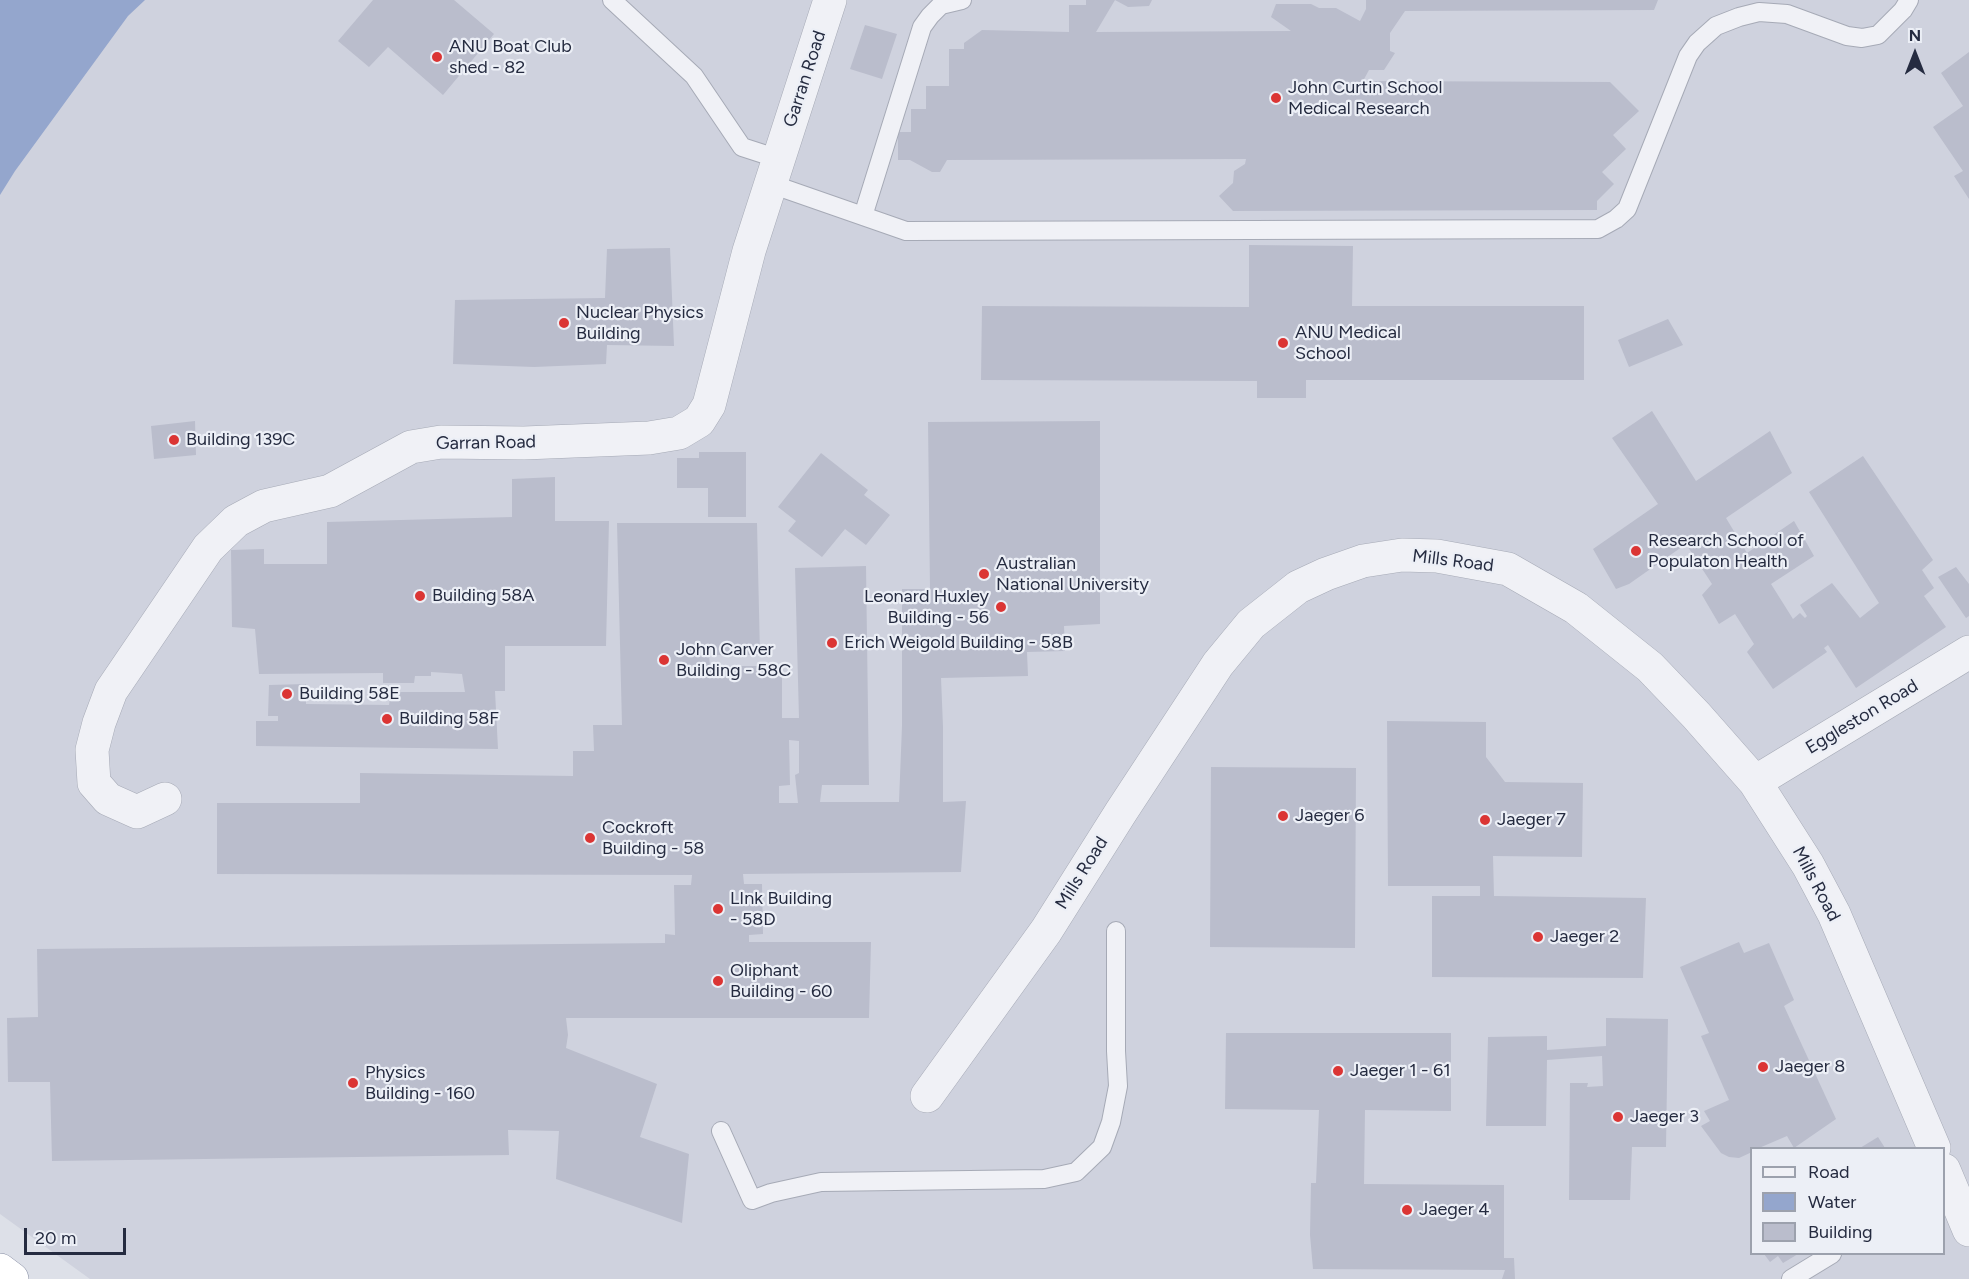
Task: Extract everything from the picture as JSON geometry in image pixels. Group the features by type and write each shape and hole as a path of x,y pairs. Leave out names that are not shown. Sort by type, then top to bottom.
{"highway":[{"path":"0,1270 12,1279"}],"street":[{"name":"Garran Road","path":"165,800 137,812 108,800 94,783 92,750 111,691 207,548 236,521 264,506 330,491 411,447 441,442 524,443 649,438 679,433 699,421 709,405 749,251 830,0"},
{"name":"Mills Road","path":"927,1096 1046,932 1120,812 1218,664 1251,624 1298,587 1326,574 1364,561 1402,555 1437,556 1508,569 1576,608 1650,667 1696,715 1755,783 1808,865 1834,914 1933,1147"},
{"name":"Eggleston Road","path":"1755,783 1969,652"},
{"path":"1945,1173 1957,1214"}],"lane":[{"path":"612,0 694,76 742,147 775,172 863,216 906,231 1598,229 1616,219 1627,209 1688,56 1697,43 1716,26 1759,12 1787,14 1847,36 1862,38 1878,35 1903,10 1909,0"},
{"path":"863,216 922,27 941,5 962,0"},
{"path":"721,1131 752,1200 771,1193 821,1182 1044,1179 1076,1172 1102,1147 1111,1122 1118,1086 1116,932"},
{"path":"1791,1279 1830,1255"}],"shaded area":[{"name":"Australian National University","path":"0,0 1969,0 1969,1279 90,1279 0,1214"}],"water":[{"path":"0,0 145,0 128,16 0,195"}],"building":[{"name":"ANU Boat Club shed - 82","path":"373,0 454,0 494,34 443,95 388,47 369,67 338,41"},
{"name":"John Curtin School Medical Research","path":"1086,0 1115,0 1096,32 1291,31 1271,17 1276,4 1311,4 1319,8 1336,8 1360,21 1366,9 1366,0 1658,0 1654,10 1405,11 1390,33 1390,51 1395,53 1384,70 1369,70 1363,81 1610,82 1639,111 1613,135 1626,149 1602,172 1614,184 1597,201 1597,210 1233,211 1219,196 1233,183 1234,171 1245,164 1246,159 947,160 940,172 932,172 910,160 898,160 898,132 911,132 911,109 926,109 926,86 949,86 949,49 964,49 964,43 982,30 1069,32 1069,5 1086,5"},
{"path":"1115,0 1152,0 1149,6 1128,7"},
{"path":"865,25 897,34 882,79 850,69"},
{"path":"1969,52 1969,199 1954,176 1963,171 1933,127 1963,106 1941,73"},
{"name":"ANU Medical School","path":"1249,245 1353,246 1352,306 1584,306 1584,380 1306,380 1306,398 1257,398 1257,381 981,380 982,306 1249,307"},
{"name":"Nuclear Physics Building","path":"670,248 674,346 607,345 606,364 534,367 453,364 455,300 605,298 607,249"},
{"path":"1668,319 1683,345 1629,367 1618,340"},
{"name":"Research School of Populaton Health","path":"1652,411 1696,481 1770,431 1792,473 1726,518 1747,553 1794,521 1814,556 1771,584 1793,619 1800,613 1805,618 1807,616 1800,605 1832,583 1860,618 1879,603 1809,492 1863,456 1933,560 1922,570 1934,588 1924,596 1946,627 1856,688 1828,645 1824,648 1827,652 1773,689 1747,652 1754,644 1735,614 1719,624 1702,595 1712,584 1686,544 1629,584 1616,589 1593,549 1658,504 1612,438"},
{"name":"Building 139C","path":"195,421 196,455 154,459 151,426"},
{"path":"1100,421 1100,624 1064,626 1065,651 1027,652 1028,676 941,678 943,802 966,801 961,872 743,874 744,884 762,884 763,934 749,935 749,942 871,942 869,1018 566,1018 568,1035 566,1048 657,1084 640,1137 689,1154 682,1223 556,1179 559,1131 508,1130 509,1155 52,1161 50,1082 8,1082 7,1018 38,1017 37,949 665,943 665,934 675,935 674,885 691,885 692,875 217,874 217,803 360,803 360,773 573,776 573,751 594,751 593,725 622,725 617,523 757,523 760,655 709,655 710,666 782,666 782,718 799,718 795,568 866,566 869,785 822,785 820,802 899,802 902,726 902,589 930,589 928,422","holes":["789,740 799,741 799,773 795,775 798,803 779,803 779,786 790,785"]},
{"path":"699,452 746,452 746,517 708,517 708,488 677,488 677,458 699,458"},
{"path":"821,453 868,490 864,495 890,515 866,545 845,529 822,557 788,531 796,521 778,507"},
{"name":"Building 58A","path":"555,477 555,521 609,521 606,646 505,646 505,691 495,691 498,749 256,746 256,721 278,721 278,716 268,716 269,685 306,684 306,704 389,705 391,692 465,692 462,674 431,672 431,676 415,676 414,683 383,683 383,673 259,674 255,629 232,627 231,550 264,549 264,564 327,564 327,522 512,517 512,479"},
{"path":"1956,567 1969,584 1969,616 1966,618 1938,577"},
{"path":"1387,721 1486,722 1486,757 1505,782 1583,783 1582,857 1493,856 1494,896 1646,898 1643,978 1432,977 1432,896 1480,896 1480,886 1388,886"},
{"name":"Jaeger 6","path":"1211,767 1356,768 1355,948 1210,947"},
{"name":"Jaeger 8","path":"1739,942 1744,953 1769,943 1794,1000 1784,1006 1836,1119 1795,1147 1787,1136 1761,1147 1750,1147 1750,1153 1739,1158 1721,1153 1701,1126 1710,1121 1704,1111 1729,1100 1701,1036 1709,1033 1680,967"},
{"name":"Jaeger 3","path":"1606,1018 1668,1019 1666,1147 1632,1147 1630,1200 1569,1200 1570,1083 1588,1083 1587,1087 1603,1086 1602,1056 1547,1060 1546,1126 1486,1126 1488,1037 1547,1036 1547,1050 1606,1046"},
{"path":"1226,1033 1451,1033 1451,1111 1365,1110 1364,1184 1504,1185 1504,1258 1514,1258 1515,1279 1502,1279 1505,1270 1313,1269 1310,1235 1311,1183 1316,1183 1319,1110 1225,1109"},
{"path":"1878,1137 1884,1147 1862,1147"},
{"path":"1765,1255 1796,1255 1783,1263 1778,1256 1770,1262"}],"place":[{"name":"ANU Boat Club shed - 82","path":"437,57"},
{"name":"John Curtin School Medical Research","path":"1276,98"},
{"name":"Nuclear Physics Building","path":"564,323"},
{"name":"ANU Medical School","path":"1283,343"},
{"name":"Building 139C","path":"174,440"},
{"name":"Research School of Populaton Health","path":"1636,551"},
{"name":"Australian National University","path":"984,574"},
{"name":"Building 58A","path":"420,596"},
{"name":"Leonard Huxley Building - 56","path":"1001,607"},
{"name":"Erich Weigold Building - 58B","path":"832,643"},
{"name":"John Carver Building - 58C","path":"664,660"},
{"name":"Building 58E","path":"287,694"},
{"name":"Building 58F","path":"387,719"},
{"name":"Jaeger 6","path":"1283,816"},
{"name":"Jaeger 7","path":"1485,820"},
{"name":"Cockroft Building - 58","path":"590,838"},
{"name":"LInk Building - 58D","path":"718,909"},
{"name":"Jaeger 2","path":"1538,937"},
{"name":"Oliphant Building - 60","path":"718,981"},
{"name":"Jaeger 8","path":"1763,1067"},
{"name":"Jaeger 1 - 61","path":"1338,1071"},
{"name":"Physics Building - 160","path":"353,1083"},
{"name":"Jaeger 3","path":"1618,1117"},
{"name":"Jaeger 4","path":"1407,1210"}]}
